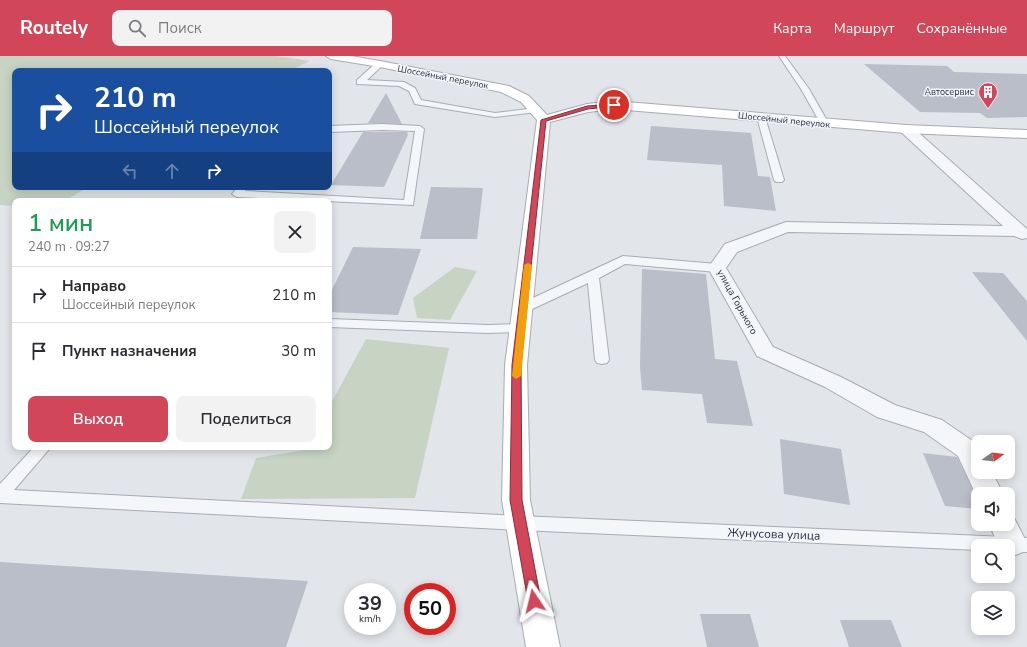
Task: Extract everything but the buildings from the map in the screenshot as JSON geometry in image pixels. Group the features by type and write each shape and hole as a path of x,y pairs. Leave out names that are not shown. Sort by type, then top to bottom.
{"main road":[{"name":"Шоссейный переулок","path":"331,56 380,64 505,89 525,100 540,115 614,105 761,117 825,124 1027,134"},
{"path":"540,115 522,318 516,365 516,500 543,647"}],"street":[{"name":"улица Горького","path":"906,129 1022,235"},
{"name":"улица Горького","path":"971,456 968,450 933,426 886,411 833,382 765,352 717,268 731,248 786,227 1022,235"}],"lane":[{"path":"782,56 805,88 825,124"},
{"path":"380,64 360,82 400,84 412,90 418,102 495,115 540,115"},
{"path":"761,117 779,180"},
{"path":"332,129 382,127 420,129 409,203 332,199"},
{"path":"240,190 237,194 313,198"},
{"path":"332,323 488,329 522,318 623,260 717,268"},
{"path":"593,276 602,360"},
{"path":"0,495 40,450"},
{"name":"Жунусова улица","path":"0,495 520,523 1014,538"}],"green space":[{"path":"0,56 276,56 310,61 295,68 12,68 12,190 83,190 70,198 12,198 12,206 0,205"},
{"path":"455,267 477,271 450,320 417,318 413,298"},
{"path":"366,339 449,348 415,498 241,499 256,458 305,450 332,450 332,401"}],"slow traffic":[{"path":"516,376 528,265"}],"place":[{"name":"Автосервис","path":"988,109"}],"route":[{"path":"534,601 516,500 516,365 544,120 587,108 614,105"}]}
